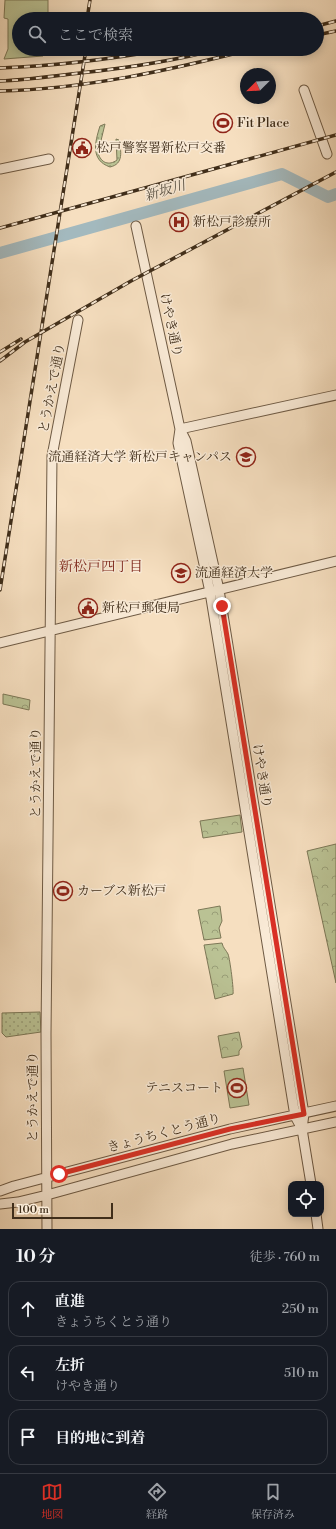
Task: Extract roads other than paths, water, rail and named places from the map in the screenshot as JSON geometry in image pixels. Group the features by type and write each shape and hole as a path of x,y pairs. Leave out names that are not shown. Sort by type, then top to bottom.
{"street":[{"path":"304,90 327,154"},
{"path":"0,169 49,159"},
{"name":"けやき通り","path":"136,226 180,429 186,441 215,591 310,1181"},
{"name":"とうかえで通り","path":"47,1229 46,1178 52,456 78,320"},
{"path":"180,429 336,395"},
{"path":"0,644 336,561"},
{"name":"きょうちくとう通り","path":"0,1191 230,1129 336,1106"},
{"path":"0,1204 47,1196 232,1144 336,1122"},
{"path":"316,1217 318,1229"}],"waterway":[{"name":"新坂川","path":"0,253 282,174 328,197 336,194"}],"railway":[{"path":"88,12 90,0"},
{"path":"324,24 336,21"},
{"path":"324,34 336,31"},
{"path":"0,590 85,56"},
{"path":"0,68 42,66 126,56"},
{"path":"0,81 98,71 168,61 189,56"},
{"path":"0,91 64,87 159,71 224,56"},
{"path":"0,228 336,135"},
{"path":"0,361 25,342 131,281 336,172"},
{"path":"0,352 21,339"}],"place":[{"name":"Fit Place","path":"223,123"},
{"name":"松戸警察署新松戸交番","path":"82,148"},
{"name":"新松戸診療所","path":"179,222"},
{"name":"流通経済大学 新松戸キャンパス","path":"246,457"},
{"name":"流通経済大学","path":"181,573"},
{"name":"新松戸郵便局","path":"88,608"},
{"name":"カーブス新松戸","path":"63,891"},
{"name":"テニスコート","path":"237,1088"}],"district":[{"name":"新松戸四丁目","path":"101,567"}]}
